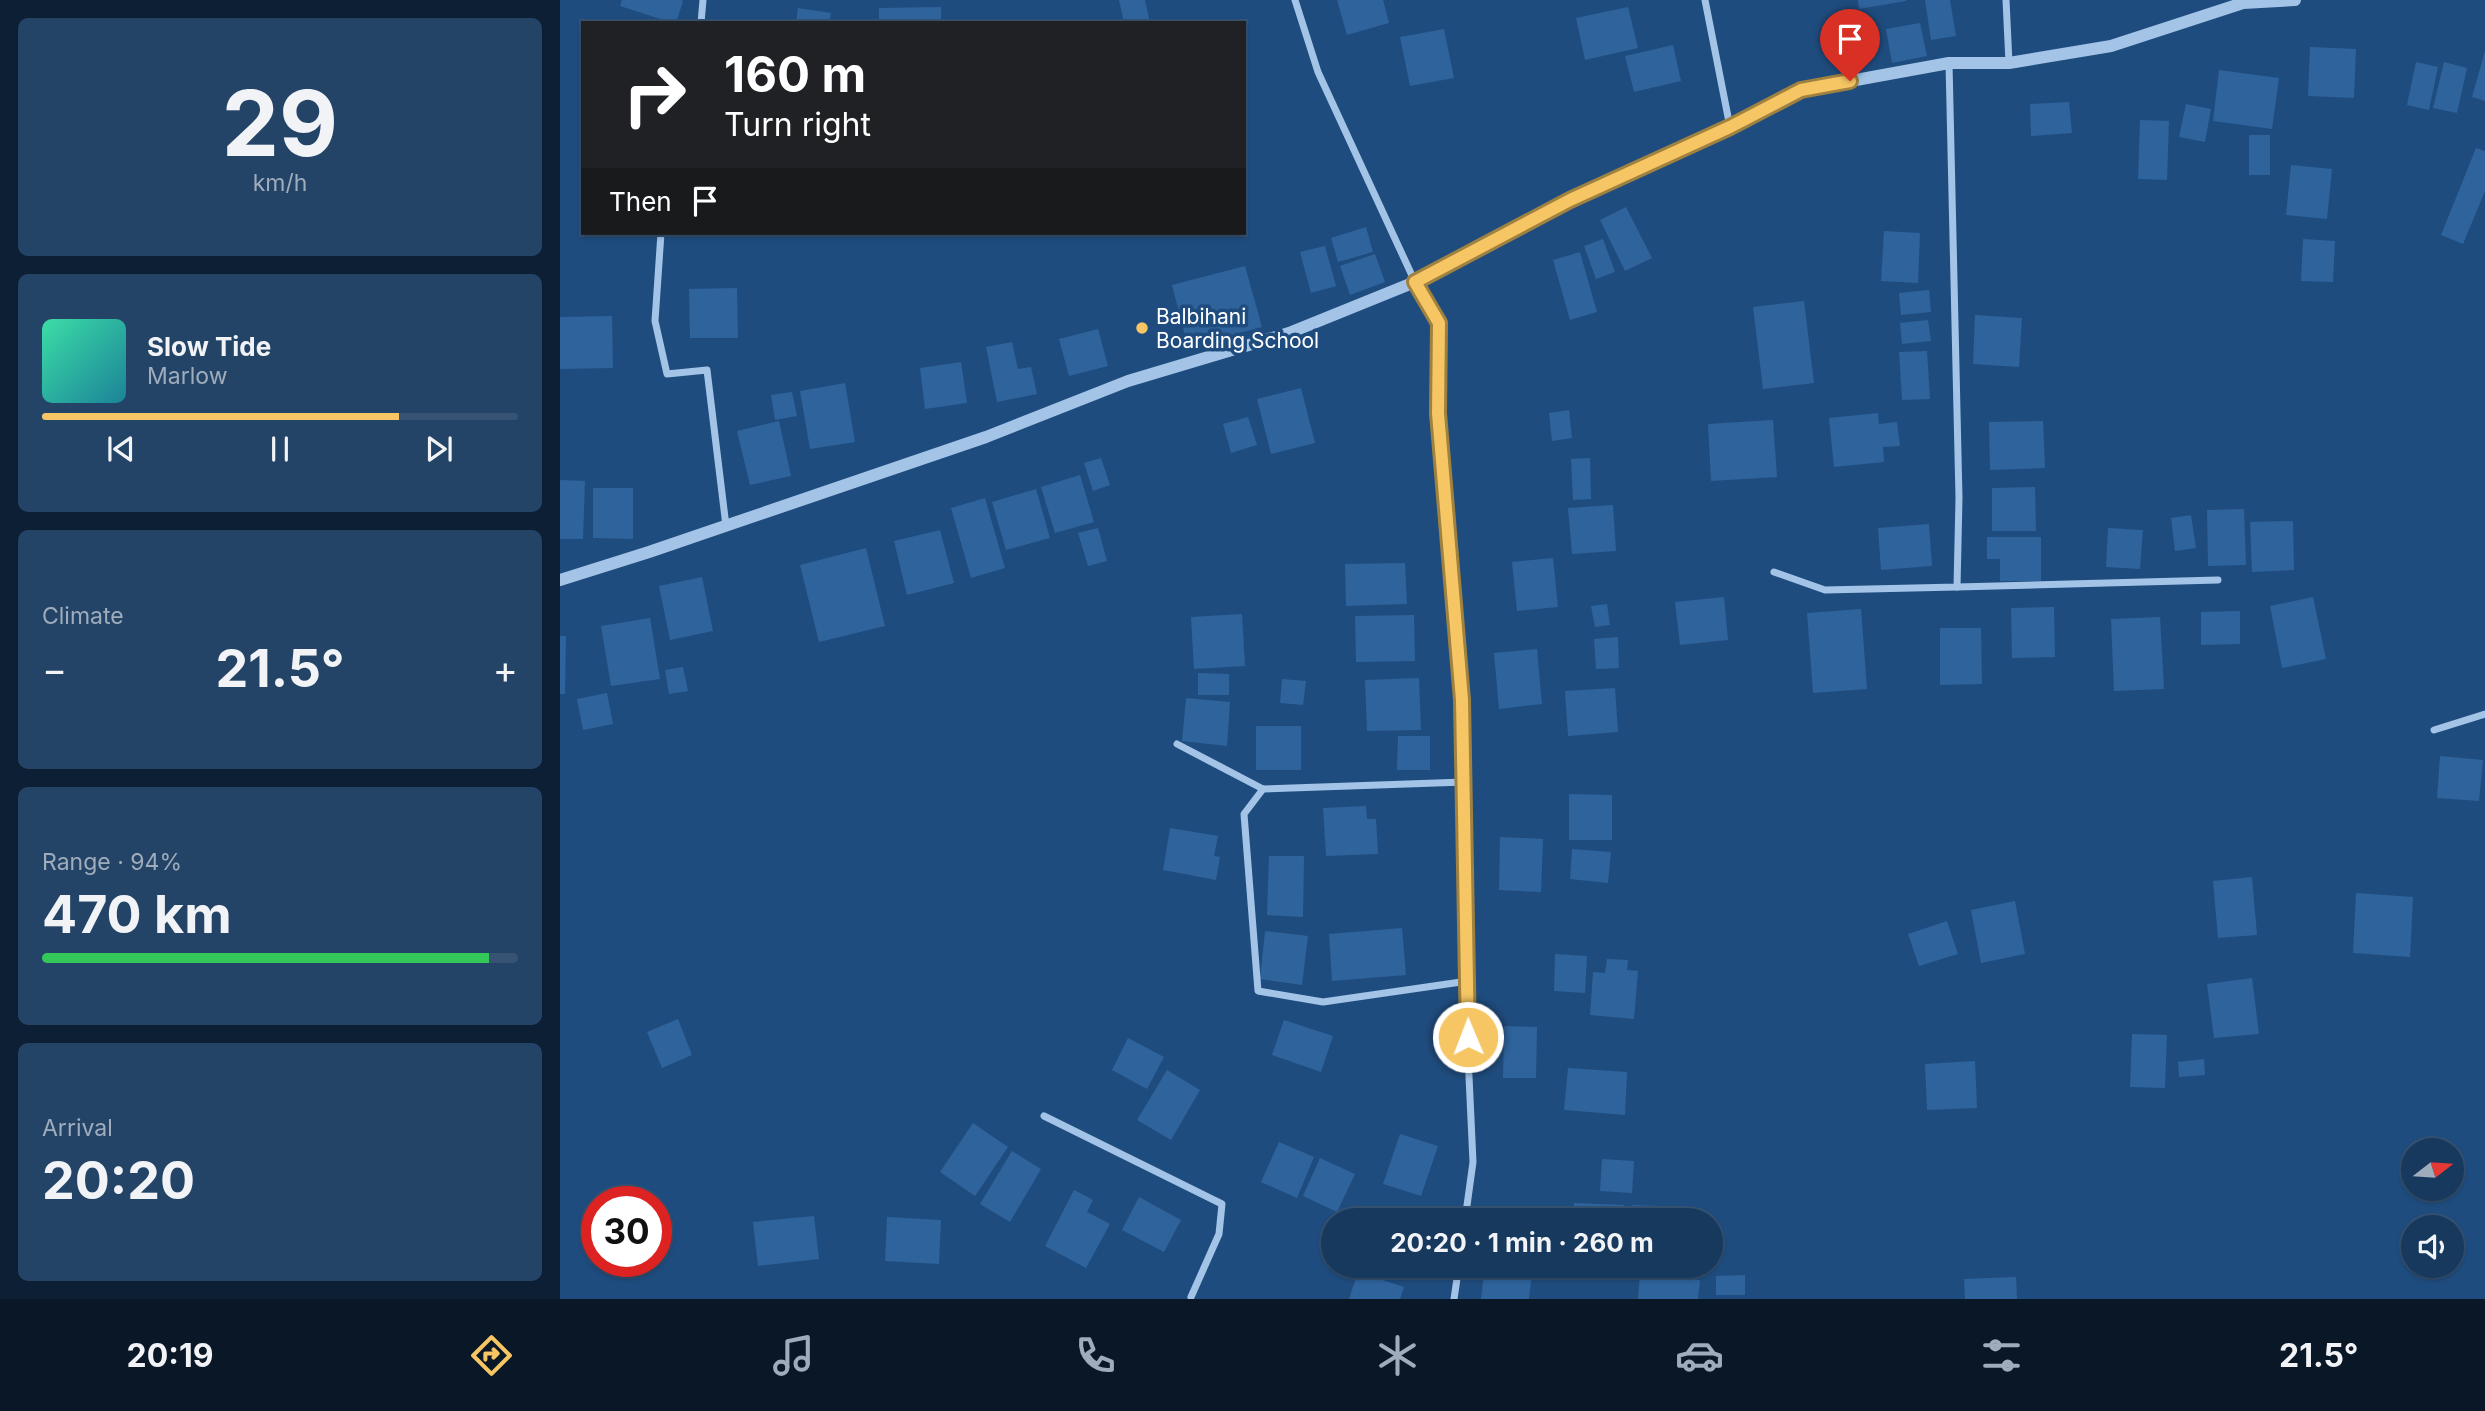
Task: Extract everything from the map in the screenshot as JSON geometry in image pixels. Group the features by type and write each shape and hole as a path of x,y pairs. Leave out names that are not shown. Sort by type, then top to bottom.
{"street":[{"path":"701,21 703,0"},
{"path":"1296,0 1318,72 1415,282 1439,323 1438,413 1462,700 1465,782 1468,981 1466,1012 1473,1162 1467,1208"},
{"path":"1705,0 1730,127"},
{"path":"2006,0 2009,63"},
{"path":"560,580 986,437 1128,380 1289,334 1415,282 1570,200 1730,127 1801,90 1949,63 2009,63 2111,46 2243,3 2293,1"},
{"path":"1949,63 1959,498 1957,587"},
{"path":"661,235 655,321 667,374 707,370 726,526"},
{"path":"1774,572 1825,590 2218,580"},
{"path":"2434,730 2485,713"},
{"path":"1177,744 1264,789 1465,782"},
{"path":"1264,789 1244,814 1258,991 1323,1002 1468,981"},
{"path":"1044,1116 1222,1204 1219,1234 1191,1298"},
{"path":"1454,1299 1457,1278"}],"building":[{"path":"622,0 683,1 677,21 667,21 620,6"},
{"path":"1119,0 1145,0 1150,21 1124,21"},
{"path":"1337,0 1383,0 1389,23 1347,35"},
{"path":"1858,0 1906,0 1906,1 1859,9"},
{"path":"1925,0 1950,0 1956,36 1931,40"},
{"path":"941,7 941,21 879,21 879,8"},
{"path":"1628,7 1638,48 1585,60 1576,18"},
{"path":"798,8 831,13 829,21 796,21"},
{"path":"1920,23 1927,56 1892,63 1886,29"},
{"path":"1444,29 1454,78 1410,86 1400,37"},
{"path":"1673,45 1681,81 1634,92 1625,56"},
{"path":"2310,47 2356,49 2354,98 2308,96"},
{"path":"2485,51 2485,101 2472,97"},
{"path":"2416,62 2438,67 2429,110 2407,105"},
{"path":"2444,62 2467,68 2457,113 2433,108"},
{"path":"2219,70 2279,78 2272,129 2213,121"},
{"path":"2069,102 2072,133 2031,136 2030,104"},
{"path":"2186,104 2211,109 2205,142 2179,137"},
{"path":"2140,120 2169,121 2167,180 2138,179"},
{"path":"2249,135 2270,135 2270,175 2249,175"},
{"path":"2476,148 2485,151 2485,191 2463,244 2441,235"},
{"path":"2291,165 2332,169 2327,219 2286,215"},
{"path":"1626,207 1652,258 1625,271 1600,220"},
{"path":"1366,227 1373,252 1338,262 1331,238"},
{"path":"1884,231 1920,233 1918,283 1881,281"},
{"path":"1603,239 1615,272 1596,279 1584,246"},
{"path":"2303,239 2335,241 2333,282 2301,281"},
{"path":"1325,246 1336,286 1311,293 1300,252"},
{"path":"1580,252 1597,312 1570,320 1553,260"},
{"path":"1375,254 1385,282 1350,295 1340,266"},
{"path":"1245,266 1262,327 1188,347 1172,285"},
{"path":"737,288 738,338 690,338 689,289"},
{"path":"1929,290 1931,312 1901,315 1899,293"},
{"path":"1804,301 1814,383 1763,389 1753,307"},
{"path":"1975,315 2022,318 2019,367 1973,364"},
{"path":"612,316 613,368 560,369 560,317"},
{"path":"1928,320 1931,341 1902,344 1900,323"},
{"path":"1098,329 1108,366 1069,376 1059,339"},
{"path":"1012,342 1018,369 1031,367 1037,394 997,402 986,347"},
{"path":"1927,351 1930,399 1902,400 1899,352"},
{"path":"961,362 967,403 925,409 920,368"},
{"path":"845,383 855,442 810,449 800,391"},
{"path":"1301,388 1315,443 1271,454 1257,399"},
{"path":"792,392 797,416 775,420 771,395"},
{"path":"1569,410 1572,438 1552,441 1549,413"},
{"path":"1878,413 1879,424 1897,422 1900,446 1883,447 1884,462 1834,467 1829,418"},
{"path":"1248,417 1257,445 1231,453 1223,424"},
{"path":"1773,420 1777,477 1711,481 1708,424"},
{"path":"779,421 791,476 750,485 737,431"},
{"path":"2043,421 2045,468 1990,470 1989,422"},
{"path":"1101,458 1110,485 1093,491 1084,463"},
{"path":"1590,458 1591,499 1573,500 1571,459"},
{"path":"1080,475 1094,522 1055,533 1041,487"},
{"path":"560,480 585,481 583,539 560,539"},
{"path":"2035,487 2036,531 1992,531 1992,488"},
{"path":"593,488 633,488 633,539 593,538"},
{"path":"1036,489 1050,538 1006,550 992,502"},
{"path":"985,498 1005,568 971,578 951,508"},
{"path":"1613,505 1616,551 1572,554 1568,508"},
{"path":"2244,509 2246,565 2208,566 2207,510"},
{"path":"2191,515 2196,548 2175,551 2171,518"},
{"path":"2293,521 2294,570 2252,572 2250,522"},
{"path":"1929,524 1932,566 1881,570 1878,528"},
{"path":"1098,528 1107,561 1088,566 1078,533"},
{"path":"2108,528 2143,530 2140,569 2106,567"},
{"path":"940,530 954,583 907,595 894,541"},
{"path":"1987,537 2041,537 2041,581 2000,581 2000,559 1987,559"},
{"path":"866,548 885,626 819,642 800,565"},
{"path":"1553,558 1558,607 1517,611 1512,562"},
{"path":"1405,563 1407,604 1346,606 1345,564"},
{"path":"702,577 713,631 670,640 659,586"},
{"path":"1724,597 1728,640 1680,645 1675,602"},
{"path":"2313,597 2326,659 2282,668 2270,606"},
{"path":"1607,604 1610,625 1595,627 1591,606"},
{"path":"2054,607 2055,657 2012,658 2011,608"},
{"path":"1861,609 1867,689 1813,693 1807,613"},
{"path":"2240,611 2240,644 2201,645 2201,612"},
{"path":"1242,614 1245,666 1194,669 1191,617"},
{"path":"1414,615 1415,661 1356,662 1355,616"},
{"path":"2160,617 2164,689 2114,691 2111,619"},
{"path":"650,618 660,679 611,686 601,626"},
{"path":"1940,628 1981,628 1982,684 1940,685"},
{"path":"560,636 566,636 565,694 560,694"},
{"path":"1618,637 1619,668 1596,669 1594,639"},
{"path":"1537,649 1542,704 1499,709 1494,653"},
{"path":"683,667 688,691 669,694 665,670"},
{"path":"1198,673 1229,674 1229,695 1198,695"},
{"path":"1419,678 1421,730 1367,731 1365,680"},
{"path":"1282,679 1306,681 1303,705 1280,703"},
{"path":"1615,688 1618,732 1568,736 1565,691"},
{"path":"607,693 613,724 583,730 577,699"},
{"path":"1186,698 1230,702 1227,746 1182,741"},
{"path":"1256,726 1301,726 1301,770 1256,770"},
{"path":"1398,736 1430,736 1430,770 1397,770"},
{"path":"2440,756 2483,760 2479,801 2437,798"},
{"path":"1569,794 1612,795 1612,840 1569,840"},
{"path":"1366,806 1367,819 1376,819 1378,854 1326,856 1323,808"},
{"path":"1170,828 1218,836 1214,856 1220,857 1216,880 1163,870"},
{"path":"1500,837 1543,839 1541,892 1499,890"},
{"path":"1572,849 1611,852 1608,883 1570,879"},
{"path":"1269,856 1304,856 1303,917 1267,915"},
{"path":"2252,877 2257,935 2218,938 2213,881"},
{"path":"2356,893 2413,897 2410,957 2353,953"},
{"path":"2015,901 2025,954 1981,963 1971,910"},
{"path":"1947,921 1958,954 1919,966 1908,934"},
{"path":"1402,928 1406,975 1332,981 1329,934"},
{"path":"1265,931 1308,936 1302,985 1260,979"},
{"path":"1555,954 1587,956 1585,993 1554,991"},
{"path":"1607,959 1628,960 1627,970 1638,971 1634,1019 1590,1015 1593,972 1605,973"},
{"path":"2252,978 2259,1034 2214,1038 2207,984"},
{"path":"678,1019 692,1055 662,1068 647,1032"},
{"path":"1284,1020 1333,1036 1321,1072 1272,1055"},
{"path":"1504,1026 1537,1027 1536,1078 1503,1078"},
{"path":"2132,1034 2167,1035 2165,1088 2130,1087"},
{"path":"1128,1038 1164,1057 1147,1089 1112,1070"},
{"path":"2204,1059 2205,1075 2179,1077 2178,1062"},
{"path":"1975,1061 1977,1108 1927,1110 1925,1064"},
{"path":"1568,1068 1627,1072 1625,1115 1564,1110"},
{"path":"1167,1070 1200,1090 1171,1140 1137,1120"},
{"path":"973,1123 1008,1147 975,1196 940,1172"},
{"path":"1400,1134 1438,1146 1421,1196 1383,1184"},
{"path":"1279,1142 1314,1157 1297,1198 1261,1182"},
{"path":"1012,1151 1041,1169 1010,1222 980,1204"},
{"path":"1320,1158 1355,1174 1339,1208 1328,1208 1303,1196"},
{"path":"1602,1159 1634,1161 1632,1193 1600,1191"},
{"path":"1074,1190 1093,1200 1087,1212 1110,1224 1086,1268 1045,1246"},
{"path":"1139,1197 1181,1220 1164,1252 1122,1230"},
{"path":"1574,1203 1624,1205 1624,1208 1574,1208"},
{"path":"1632,1205 1662,1206 1662,1208 1632,1208"},
{"path":"814,1216 819,1259 758,1266 753,1222"},
{"path":"887,1217 941,1220 939,1264 885,1261"},
{"path":"1745,1275 1745,1295 1716,1295 1716,1278 1723,1278 1723,1276"},
{"path":"2016,1277 2017,1299 1965,1299 1964,1279"},
{"path":"1356,1278 1376,1278 1404,1287 1400,1299 1349,1299"},
{"path":"1483,1278 1531,1278 1529,1299 1481,1299"},
{"path":"1640,1278 1700,1280 1698,1299 1638,1299"}],"place":[{"name":"Balbihani Boarding School","path":"1142,328"}],"route":[{"path":"1468,1037 1462,700 1438,413 1439,323 1415,282 1570,200 1730,127 1801,90 1850,81"}]}
